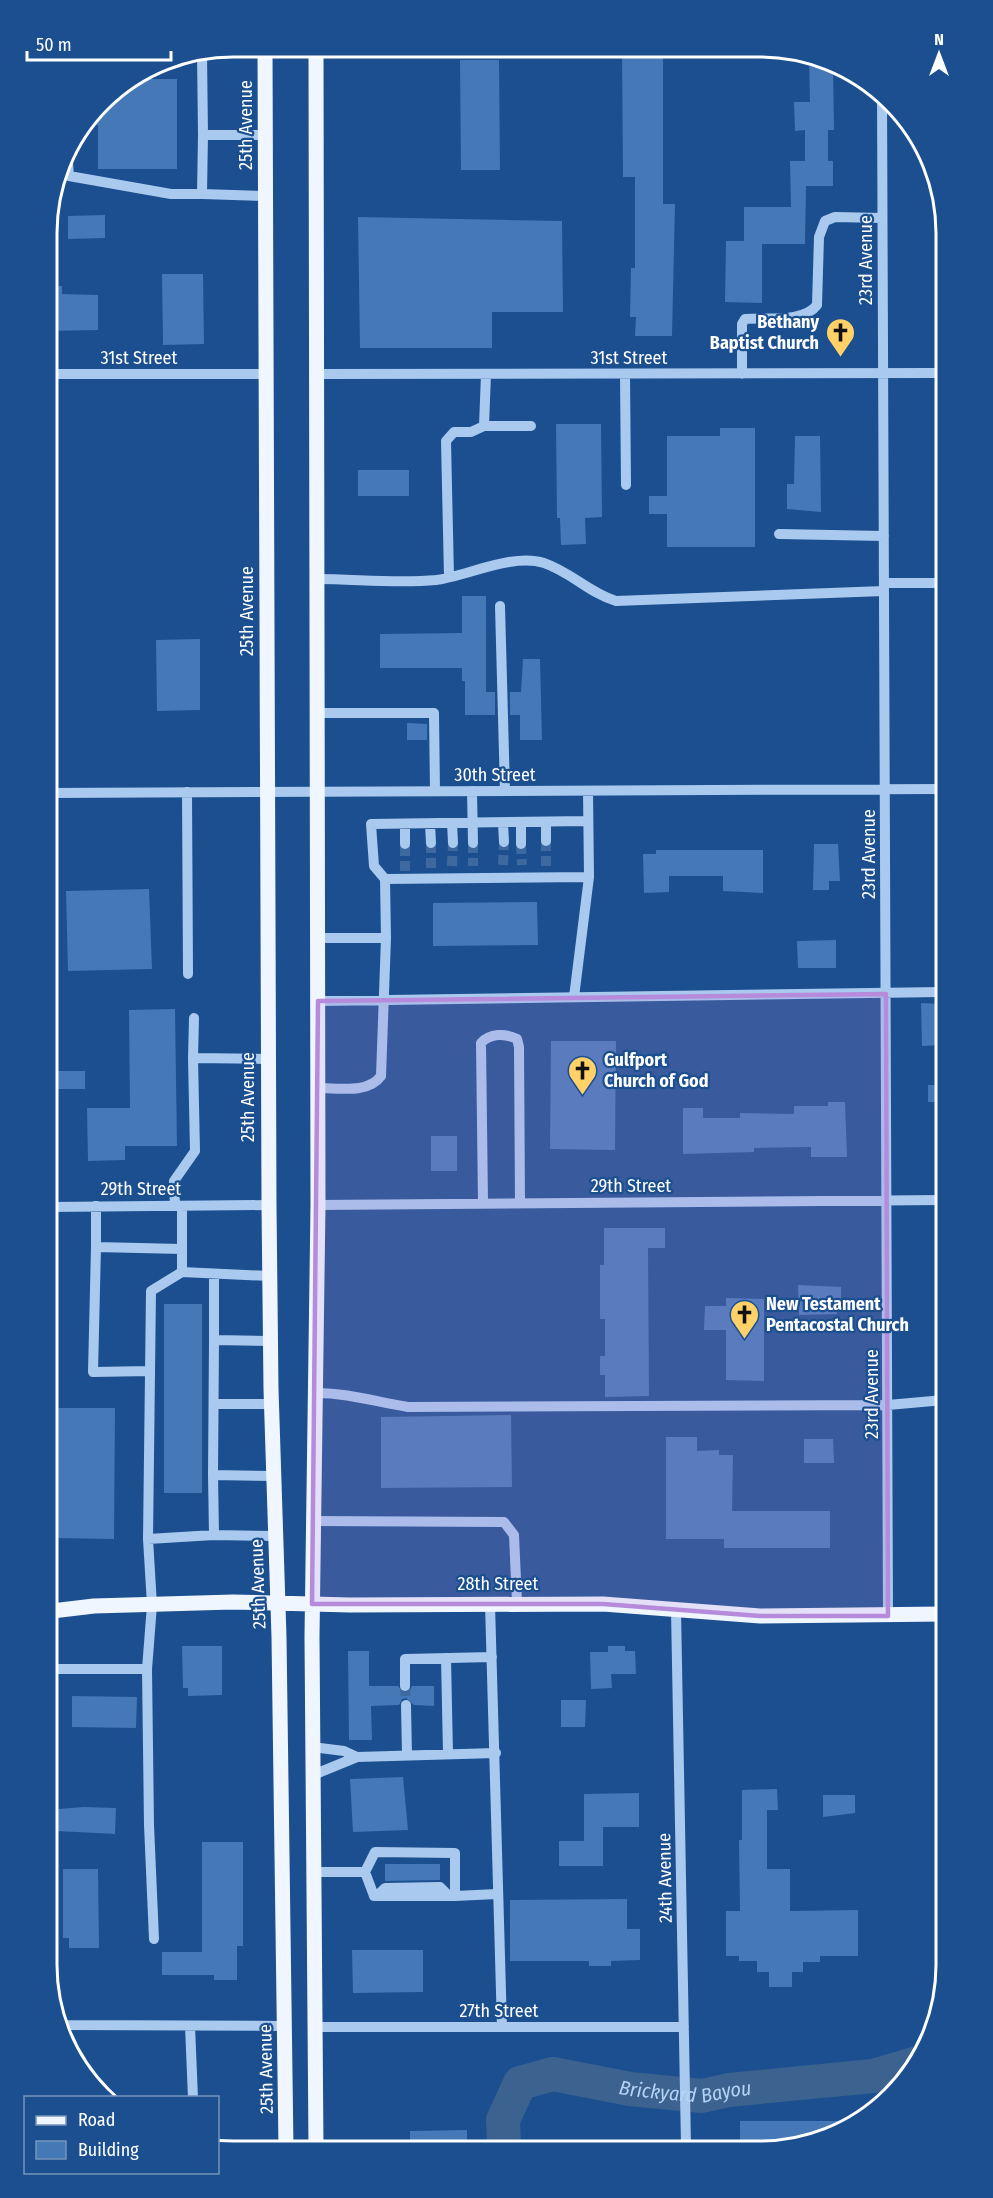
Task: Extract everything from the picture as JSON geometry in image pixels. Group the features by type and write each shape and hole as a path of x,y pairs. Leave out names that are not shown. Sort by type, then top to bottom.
{"main road":[{"name":"25th Avenue","path":"265,57 269,1276 276,1536 286,2141"},
{"path":"316,57 318,1205 312,1604 316,2141"},
{"name":"28th Street","path":"57,1610 94,1606 152,1605 517,1603 603,1604 760,1616 936,1614"}],"street":[{"path":"202,60 202,194"},
{"name":"23rd Avenue","path":"882,107 888,1616"},
{"path":"203,135 265,135"},
{"path":"69,170 69,176 171,194 265,196"},
{"path":"742,374 742,324 745,319 802,315 812,312 817,305 819,237 825,221 835,217 882,218"},
{"name":"31st Street","path":"317,374 936,373"},
{"name":"31st Street","path":"57,374 266,374"},
{"path":"484,426 486,374"},
{"path":"625,375 626,485"},
{"path":"449,577 446,441 454,432 471,432 484,426 531,426"},
{"path":"779,534 884,536"},
{"path":"317,579 436,580 499,564 542,563 574,578 597,595 616,601 936,583"},
{"path":"500,606 505,791"},
{"path":"316,713 434,713 435,791"},
{"name":"30th Street","path":"57,793 936,789"},
{"path":"472,791 473,843"},
{"path":"574,998 589,877 588,791"},
{"path":"187,792 188,974"},
{"path":"521,822 521,844"},
{"path":"546,822 546,841"},
{"path":"318,1088 367,1087 376,1084 381,1076 386,1000 385,879 374,866 371,824 588,822"},
{"path":"452,823 453,843"},
{"path":"503,823 504,842"},
{"path":"405,824 405,844"},
{"path":"430,824 431,843"},
{"path":"503,865 503,878"},
{"path":"521,878 522,865"},
{"path":"452,866 453,879"},
{"path":"473,866 474,878"},
{"path":"546,866 546,878"},
{"path":"385,879 405,875 431,874 453,879 589,877"},
{"path":"317,938 386,938"},
{"path":"318,1001 936,992"},
{"path":"182,1272 179,1206 174,1181 195,1151 194,1018"},
{"path":"483,1203 481,1043 493,1035 511,1036 517,1039 519,1047 520,1203"},
{"path":"193,1058 268,1059"},
{"name":"29th Street","path":"318,1205 936,1200"},
{"name":"29th Street","path":"57,1207 269,1205"},
{"path":"96,1206 93,1372 150,1371"},
{"path":"96,1247 182,1249"},
{"path":"154,1939 149,1825 147,1669 152,1605 148,1539 151,1291 182,1272 269,1276"},
{"path":"214,1274 214,1535"},
{"path":"214,1340 270,1341"},
{"path":"316,1393 347,1393 375,1402 408,1407 888,1405 936,1401"},
{"path":"214,1404 271,1404"},
{"path":"213,1475 274,1476"},
{"path":"314,1521 504,1522 514,1535 517,1603"},
{"path":"148,1539 214,1535 276,1536"},
{"path":"490,1604 502,2027"},
{"name":"24th Avenue","path":"676,1610 686,2140"},
{"path":"405,1686 405,1659 492,1657"},
{"path":"447,1658 448,1754"},
{"path":"57,1669 147,1669"},
{"path":"406,1705 406,1755"},
{"path":"312,1747 344,1751 357,1757"},
{"path":"313,1775 357,1757 495,1753"},
{"path":"452,1896 455,1853 375,1852 365,1872 374,1896 452,1896 497,1894"},
{"path":"314,1872 365,1872"},
{"path":"68,2025 285,2026"},
{"path":"190,2026 193,2096"},
{"name":"27th Street","path":"315,2027 684,2027"}],"highlighted area":[{"path":"886,994 888,1616 760,1616 603,1604 312,1604 318,1001"}],"building":[{"path":"622,57 663,57 663,204 675,204 672,336 635,336 636,317 630,317 631,268 635,268 635,177 623,177"},
{"path":"460,60 499,60 500,170 461,170"},
{"path":"809,64 833,73 834,130 828,130 828,161 833,161 833,186 806,186 805,244 762,244 762,303 725,302 726,241 744,241 744,207 791,207 790,161 805,161 805,130 795,131 794,102 810,102"},
{"path":"177,79 177,169 98,169 98,125 94,125 108,108 145,81"},
{"path":"105,215 105,238 68,239 68,216"},
{"path":"358,217 562,221 563,312 492,312 492,348 360,348"},
{"path":"162,274 203,274 204,344 163,345"},
{"path":"57,286 62,286 62,294 98,295 98,330 57,331"},
{"path":"556,424 601,424 602,517 585,518 586,544 561,545 560,518 557,518"},
{"path":"720,428 755,428 755,547 667,547 667,514 649,514 649,496 667,496 667,436 720,436"},
{"path":"795,436 820,436 821,512 787,509 787,484 794,484"},
{"path":"358,470 409,470 409,496 358,496"},
{"path":"462,596 486,596 486,692 495,692 495,715 465,715 465,681 462,681 462,668 380,668 380,634 462,633"},
{"path":"200,639 200,710 157,711 156,640"},
{"path":"523,659 540,659 542,740 520,740 520,715 510,715 510,692 521,692"},
{"path":"407,723 427,724 427,740 407,740"},
{"path":"814,844 838,844 840,881 829,881 829,890 813,890"},
{"path":"656,850 763,850 763,893 723,891 723,876 669,876 669,892 644,893 643,854 656,854"},
{"path":"149,889 152,969 68,971 66,891"},
{"path":"537,902 538,945 433,946 433,903"},
{"path":"836,940 836,968 798,968 797,941"},
{"path":"921,1003 936,1004 936,1045 922,1046"},
{"path":"175,1009 177,1146 125,1146 125,1160 88,1161 87,1108 130,1108 129,1010"},
{"name":"Gulfport Church of God","path":"551,1041 616,1041 615,1150 550,1149"},
{"path":"57,1071 85,1071 85,1089 57,1089"},
{"path":"928,1085 936,1085 936,1102 928,1102"},
{"path":"828,1102 845,1102 847,1157 811,1157 811,1147 754,1148 754,1152 683,1154 683,1108 703,1108 703,1118 740,1118 740,1113 794,1114 794,1106 828,1106"},
{"path":"431,1136 457,1136 457,1171 431,1171"},
{"path":"604,1228 665,1228 665,1248 648,1248 649,1396 605,1397 605,1375 600,1375 600,1356 605,1356 605,1319 600,1319 600,1265 604,1265"},
{"path":"798,1285 841,1287 841,1303 837,1303 837,1314 799,1315"},
{"name":"New Testament Pentacostal Church","path":"726,1298 764,1299 764,1381 726,1380 726,1330 704,1330 705,1306 726,1306"},
{"path":"164,1304 202,1304 202,1493 164,1493"},
{"path":"57,1408 115,1408 114,1539 57,1538"},
{"path":"511,1415 512,1487 381,1488 381,1417"},
{"path":"666,1437 697,1437 697,1451 719,1450 719,1455 733,1455 732,1511 830,1511 830,1548 724,1548 724,1539 666,1539"},
{"path":"804,1439 833,1439 834,1463 804,1463"},
{"path":"182,1646 222,1646 222,1695 188,1696 188,1688 183,1688"},
{"path":"608,1646 625,1646 625,1651 635,1651 636,1674 611,1674 612,1688 591,1689 590,1652 608,1652"},
{"path":"348,1651 369,1651 369,1686 398,1686 404,1693 409,1692 412,1686 434,1686 434,1706 414,1705 406,1698 402,1699 399,1705 371,1706 372,1740 349,1740"},
{"path":"72,1696 137,1697 136,1728 72,1727"},
{"path":"561,1700 586,1700 585,1727 561,1727"},
{"path":"403,1777 408,1830 353,1832 350,1779"},
{"path":"777,1789 778,1810 767,1810 767,1869 790,1869 790,1911 858,1910 858,1956 820,1956 820,1962 803,1962 803,1972 792,1972 792,1987 769,1987 769,1972 757,1972 757,1961 739,1961 739,1956 726,1956 726,1911 740,1911 739,1840 742,1840 742,1790"},
{"path":"639,1793 639,1827 603,1827 603,1866 559,1866 559,1841 584,1841 584,1794"},
{"path":"823,1795 855,1795 855,1813 823,1817"},
{"path":"116,1808 115,1834 57,1831 58,1809"},
{"path":"202,1842 243,1842 243,1946 237,1946 237,1980 214,1980 214,1975 162,1975 162,1952 202,1952"},
{"path":"385,1864 440,1864 440,1880 385,1881"},
{"path":"63,1869 98,1869 99,1948 69,1948 69,1938 63,1938"},
{"path":"627,1899 627,1929 640,1929 640,1960 611,1961 611,1966 589,1966 589,1961 510,1961 510,1900"},
{"path":"352,1950 423,1950 423,1992 353,1993"},
{"path":"740,2121 841,2121 806,2135 783,2139 740,2141"},
{"path":"467,2130 467,2141 410,2141 410,2131"}],"waterway":[{"name":"Brickyard Bayou","path":"504,2141 503,2120 520,2083 553,2074 630,2089 702,2096 729,2090 873,2076 903,2067"}],"tunnel":[{"path":"546,841 546,866"},
{"path":"503,865 504,842"},
{"path":"431,843 431,870"},
{"path":"452,866 453,843"},
{"path":"473,843 473,866"},
{"path":"405,844 405,871"},
{"path":"521,844 522,865"},
{"path":"405,1686 406,1705"}],"place":[{"name":"Bethany Baptist Church","path":"840,358"},
{"name":"Gulfport Church of God","path":"583,1096"},
{"name":"New Testament Pentacostal Church","path":"745,1340"}]}
